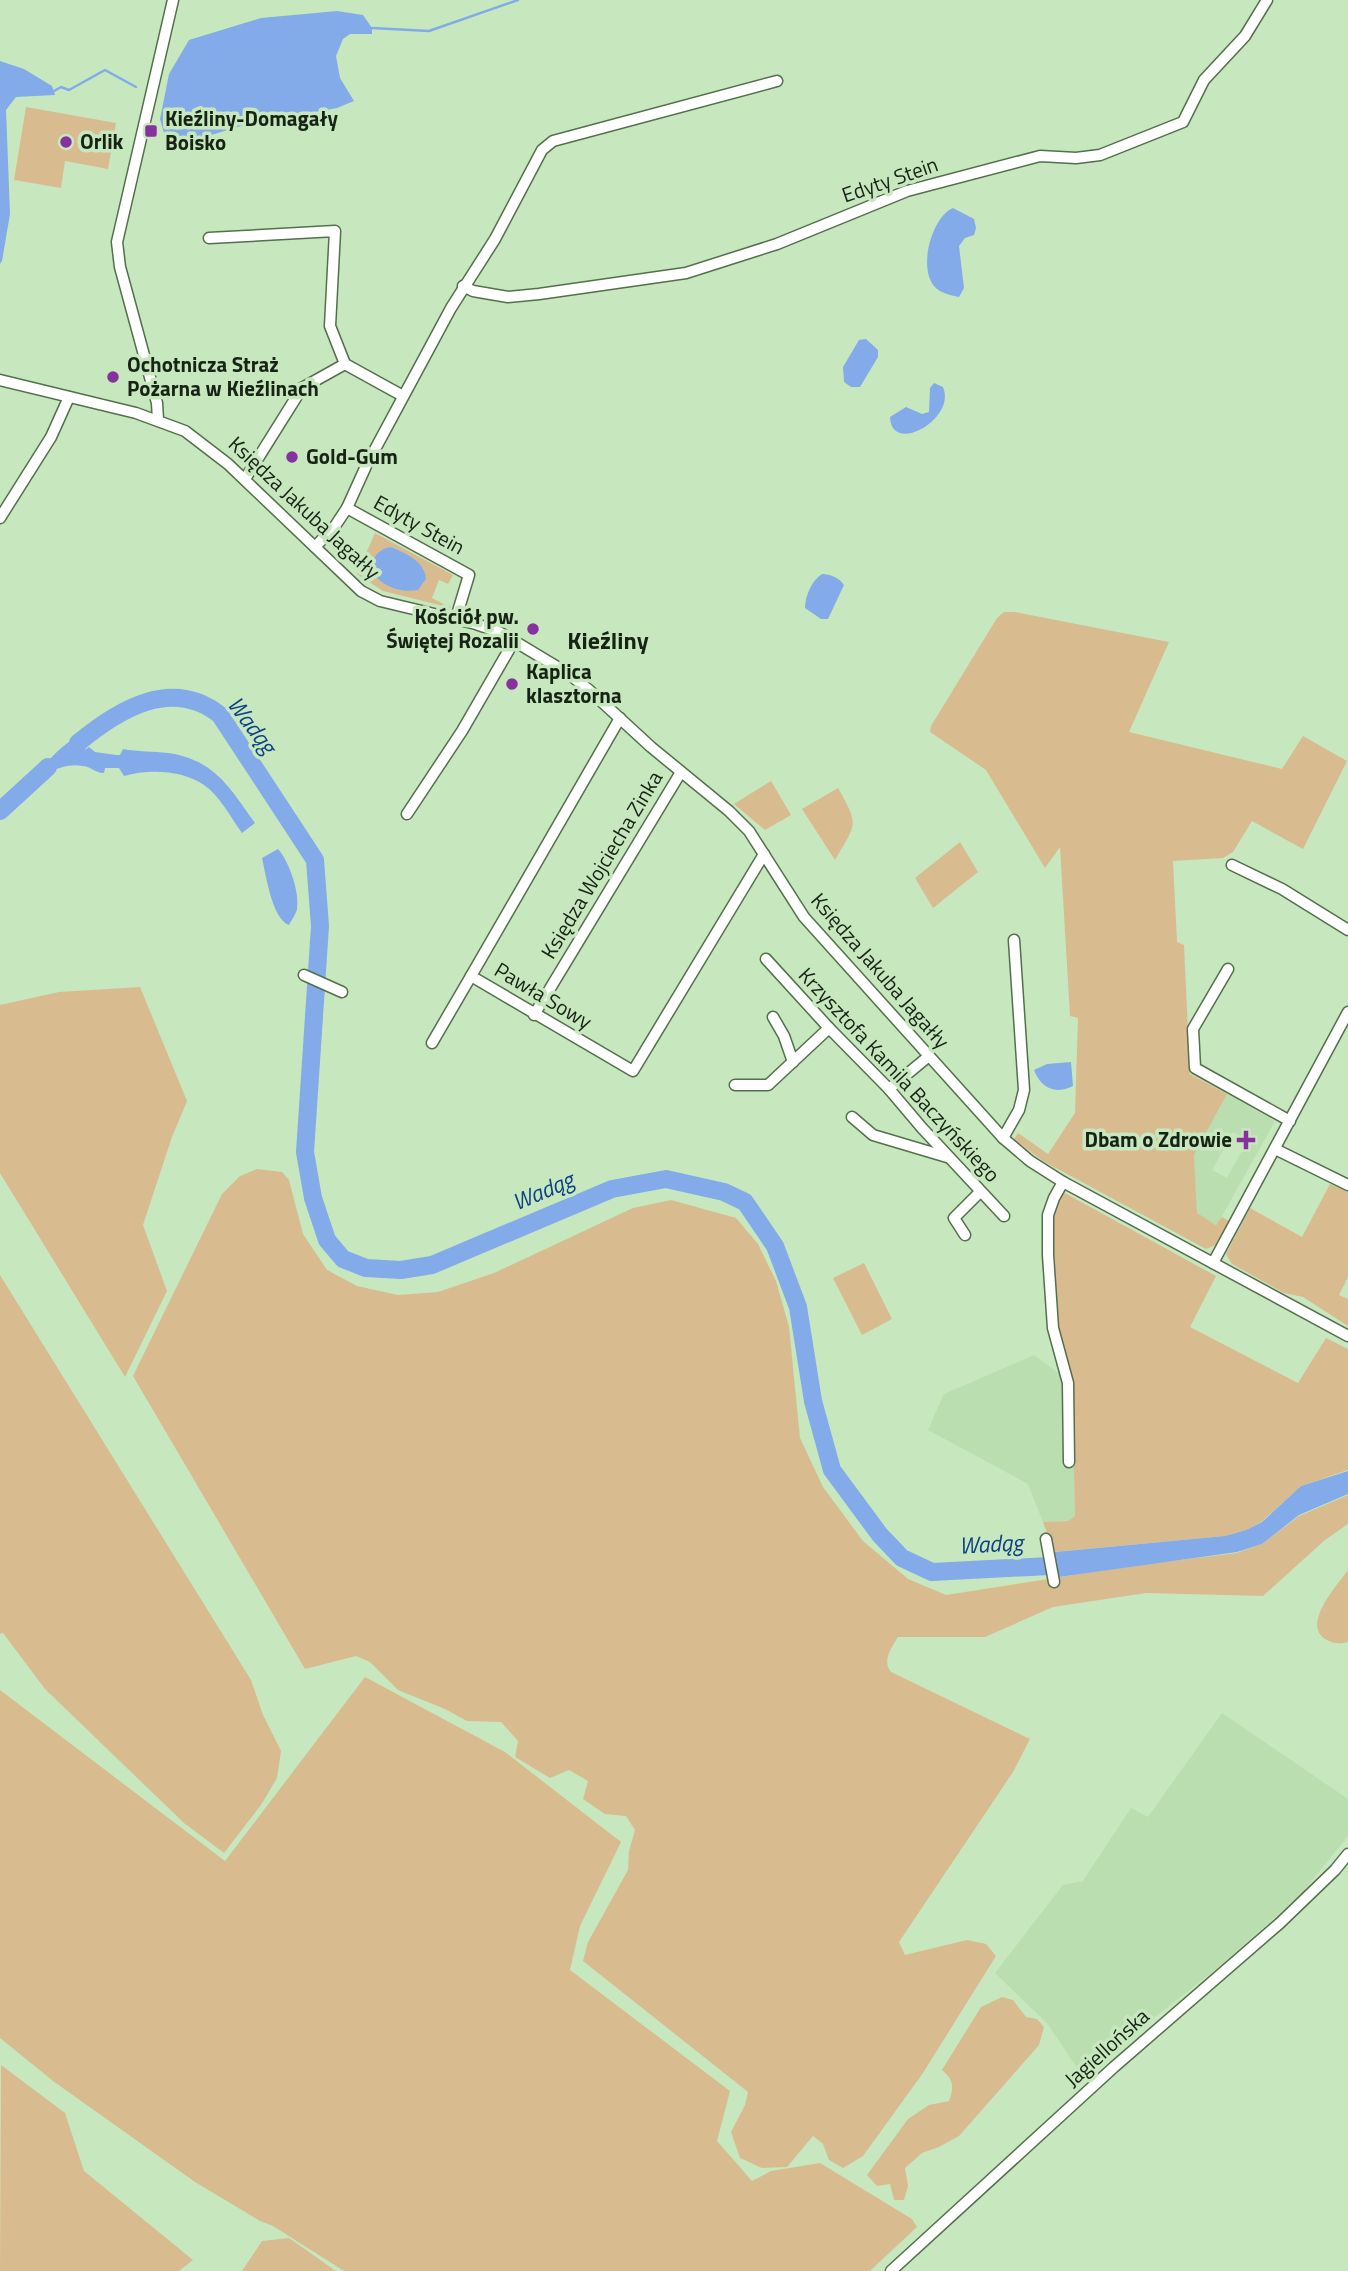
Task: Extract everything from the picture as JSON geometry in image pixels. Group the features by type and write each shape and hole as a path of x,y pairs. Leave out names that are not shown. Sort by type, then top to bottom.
{"street":[{"path":"158,420 157,403 120,267 117,242 173,0"},
{"name":"Edyty Stein","path":"463,286 473,291 508,296 686,273 777,244 886,197 907,191 1040,156 1076,158 1124,148 1183,122 1204,80 1245,36 1267,0"},
{"name":"Edyty Stein","path":"315,547 335,526 347,508 463,286 495,239 542,150 553,141 777,81"},
{"path":"209,238 335,231 330,326 345,364 404,396"},
{"path":"245,479 302,388 345,364"},
{"name":"Księdza Jakuba Jagałły","path":"0,380 158,420 198,439 245,479 361,591 380,601 456,618 499,632 569,674 729,811 748,831 804,917 1003,1138 1030,1161 1063,1182 1348,1336"},
{"path":"0,518 51,437 69,397"},
{"name":"Edyty Stein","path":"347,508 469,575 456,618"},
{"path":"407,814 462,731 514,641"},
{"name":"Pawła Sowy","path":"620,718 471,976 633,1071 764,854"},
{"name":"Księdza Wojciecha Zinka","path":"534,1015 681,772"},
{"path":"1232,865 1282,889 1348,929"},
{"path":"1003,1138 1019,1110 1024,1090 1014,940"},
{"name":"Krzysztofa Kamila Baczyńskiego","path":"766,959 1004,1216"},
{"path":"1228,969 1193,1029 1195,1068 1290,1121"},
{"path":"304,975 342,992"},
{"path":"432,1043 471,976"},
{"path":"1213,1263 1348,1012"},
{"path":"773,1017 784,1036 793,1062"},
{"path":"736,1085 768,1085 829,1028"},
{"path":"889,1089 929,1056"},
{"path":"852,1117 873,1135 948,1157"},
{"path":"910,1146 922,1128"},
{"path":"1275,1149 1348,1185"},
{"path":"1063,1182 1048,1215 1048,1255 1053,1328 1068,1383 1069,1462"},
{"path":"965,1235 954,1218 980,1192"},
{"path":"1046,1539 1054,1582"},
{"name":"Jagiellońska","path":"891,2271 1114,2067 1280,1923 1348,1854"}],"shaded area":[{"name":"Orlik","path":"26,107 116,123 108,169 65,161 61,188 14,180"},
{"path":"375,533 453,575 448,584 439,580 432,598 451,608 383,591 357,574"},
{"path":"1004,612 1169,642 1129,732 1282,769 1303,736 1347,761 1303,849 1252,821 1233,852 1223,858 1173,861 1177,942 1184,945 1190,1074 1227,1094 1194,1155 1197,1213 1216,1225 1222,1217 1229,1221 1216,1245 1206,1249 1043,1161 1014,1139 1018,1133 1048,1154 1075,1113 1078,1018 1070,1016 1060,847 1045,868 986,770 930,732 931,726 997,618"},
{"path":"771,781 791,815 765,830 734,804"},
{"path":"838,788 850,810 853,825 835,860 802,809"},
{"path":"960,842 978,872 933,908 915,878"},
{"path":"140,987 187,1101 143,1225 167,1291 125,1377 0,1173 0,1005 59,992"},
{"path":"1227,1094 1275,1121 1217,1225 1197,1214 1194,1155","holes":["1233,1132 1248,1140 1227,1178 1212,1170"]},
{"path":"257,1169 282,1172 289,1180 303,1234 327,1270 357,1286 398,1295 438,1292 494,1273 633,1208 671,1200 736,1218 758,1244 776,1281 789,1327 800,1438 823,1487 863,1541 908,1579 946,1595 1236,1553 1262,1544 1299,1516 1348,1495 1348,1524 1325,1540 1263,1596 1146,1593 1053,1607 985,1637 898,1637 887,1659 891,1672 1030,1739 1013,1772 899,1942 905,1955 967,1940 986,1944 996,1956 923,2073 863,2156 843,2168 829,2160 823,2144 813,2136 787,2167 762,2168 740,2158 731,2132 745,2105 748,2092 583,1961 588,1942 628,1870 629,1851 635,1830 626,1816 605,1814 583,1799 588,1781 569,1770 550,1778 515,1757 518,1741 501,1722 467,1721 398,1690 370,1662 356,1656 305,1669 133,1376 222,1194 240,1176"},
{"path":"1330,1184 1348,1192 1348,1277 1339,1295 1348,1299 1348,1326 1303,1297 1284,1293 1232,1264 1226,1254 1250,1208 1302,1237"},
{"path":"1063,1192 1216,1276 1190,1327 1298,1383 1326,1338 1348,1349 1348,1470 1301,1486 1261,1522 1225,1536 1054,1552 1043,1522 1068,1521 1075,1516 1072,1383 1057,1327 1052,1246 1052,1216"},
{"path":"864,1263 892,1319 862,1335 833,1278"},
{"path":"0,1275 251,1680 263,1715 281,1751 277,1778 261,1805 224,1853 184,1823 45,1689 3,1633 0,1634"},
{"path":"1034,1355 1072,1383 1075,1516 1068,1521 1043,1522 1028,1484 928,1430 944,1394"},
{"path":"1348,1570 1348,1642 1335,1643 1320,1633 1317,1625 1323,1605"},
{"path":"365,1677 505,1752 621,1842 580,1926 570,1970 730,2091 717,2141 752,2181 771,2171 820,2163 912,2219 917,2227 870,2271 344,2271 273,2226 195,2182 53,2081 0,2038 0,1690 225,1861"},
{"path":"1222,1713 1348,1799 1348,1836 1302,1893 1221,1965 1082,2075 1047,2023 995,1973 1063,1885 1083,1881 1131,1808 1148,1817"},
{"path":"1002,1997 1013,2000 1026,2017 1037,2019 1044,2027 1039,2045 959,2136 922,2153 905,2168 908,2186 904,2200 894,2200 890,2184 877,2186 867,2175 908,2119 929,2105 949,2101 952,2084 942,2070 981,2007"},
{"path":"1,2065 65,2113 84,2171 193,2260 179,2271 0,2271"},
{"path":"289,2238 336,2271 242,2271 262,2241"}],"water":[{"path":"337,11 363,15 372,28 372,34 350,34 343,39 336,56 340,78 354,101 337,108 244,125 195,140 166,140 160,119 169,74 189,40 261,18"},
{"path":"0,61 24,69 52,86 55,95 16,97 6,110 10,214 0,264"},
{"path":"953,208 974,219 976,228 974,235 965,238 959,246 964,288 959,297 936,288 929,278 927,267 927,255 934,232 945,213"},
{"path":"866,339 878,350 878,357 860,387 851,387 844,382 843,367 859,340"},
{"path":"934,383 943,387 945,399 941,411 933,421 911,433 901,433 893,428 890,417 906,407 922,414 929,412 930,388"},
{"path":"391,547 413,558 422,567 426,579 418,590 393,588 372,573 376,556"},
{"path":"822,574 840,580 844,585 828,619 821,619 805,608 810,589"},
{"path":"95,729 85,750 89,747 95,752 116,755 120,755 123,749 162,752 198,762 219,777 255,823 242,833 210,790 195,780 176,774 144,772 124,776 119,768 105,768 104,773 76,765 56,769 32,781 60,749"},
{"path":"278,849 290,869 297,895 297,909 289,925 283,921 274,906 262,858"},
{"path":"1071,1062 1073,1086 1066,1089 1049,1088 1034,1070 1047,1064"},
{"path":"1348,1471 1348,1494 1299,1515 1262,1544 1237,1552 1059,1577 1057,1574 1055,1552 1225,1536 1246,1530 1262,1522 1301,1486"}],"waterway":[{"path":"372,28 429,31 518,0"},
{"path":"54,91 61,87 69,90 105,70 136,87"},
{"name":"Wadąg","path":"78,743 111,719 146,702 165,698 202,704 220,715 315,860 320,926 305,1152 313,1198 327,1240 343,1259 366,1268 401,1270 432,1265 612,1189 666,1179 724,1192 745,1202 775,1246 798,1307 813,1401 832,1470 880,1535 902,1558 932,1572 1068,1565"},
{"name":"Wadąg","path":"0,811 48,767"}],"place":[{"name":"Kieźliny-Domagały Boisko","path":"151,131"},
{"name":"Orlik","path":"66,142"},
{"name":"Ochotnicza Straż Pożarna w Kieźlinach","path":"113,377"},
{"name":"Gold-Gum","path":"292,457"},
{"name":"Kościół pw. Świętej Rozalii","path":"533,629"},
{"name":"Kaplica klasztorna","path":"512,684"},
{"name":"Dbam o Zdrowie","path":"1246,1140"}],"district":[{"name":"Kieźliny","path":"608,641"}]}
